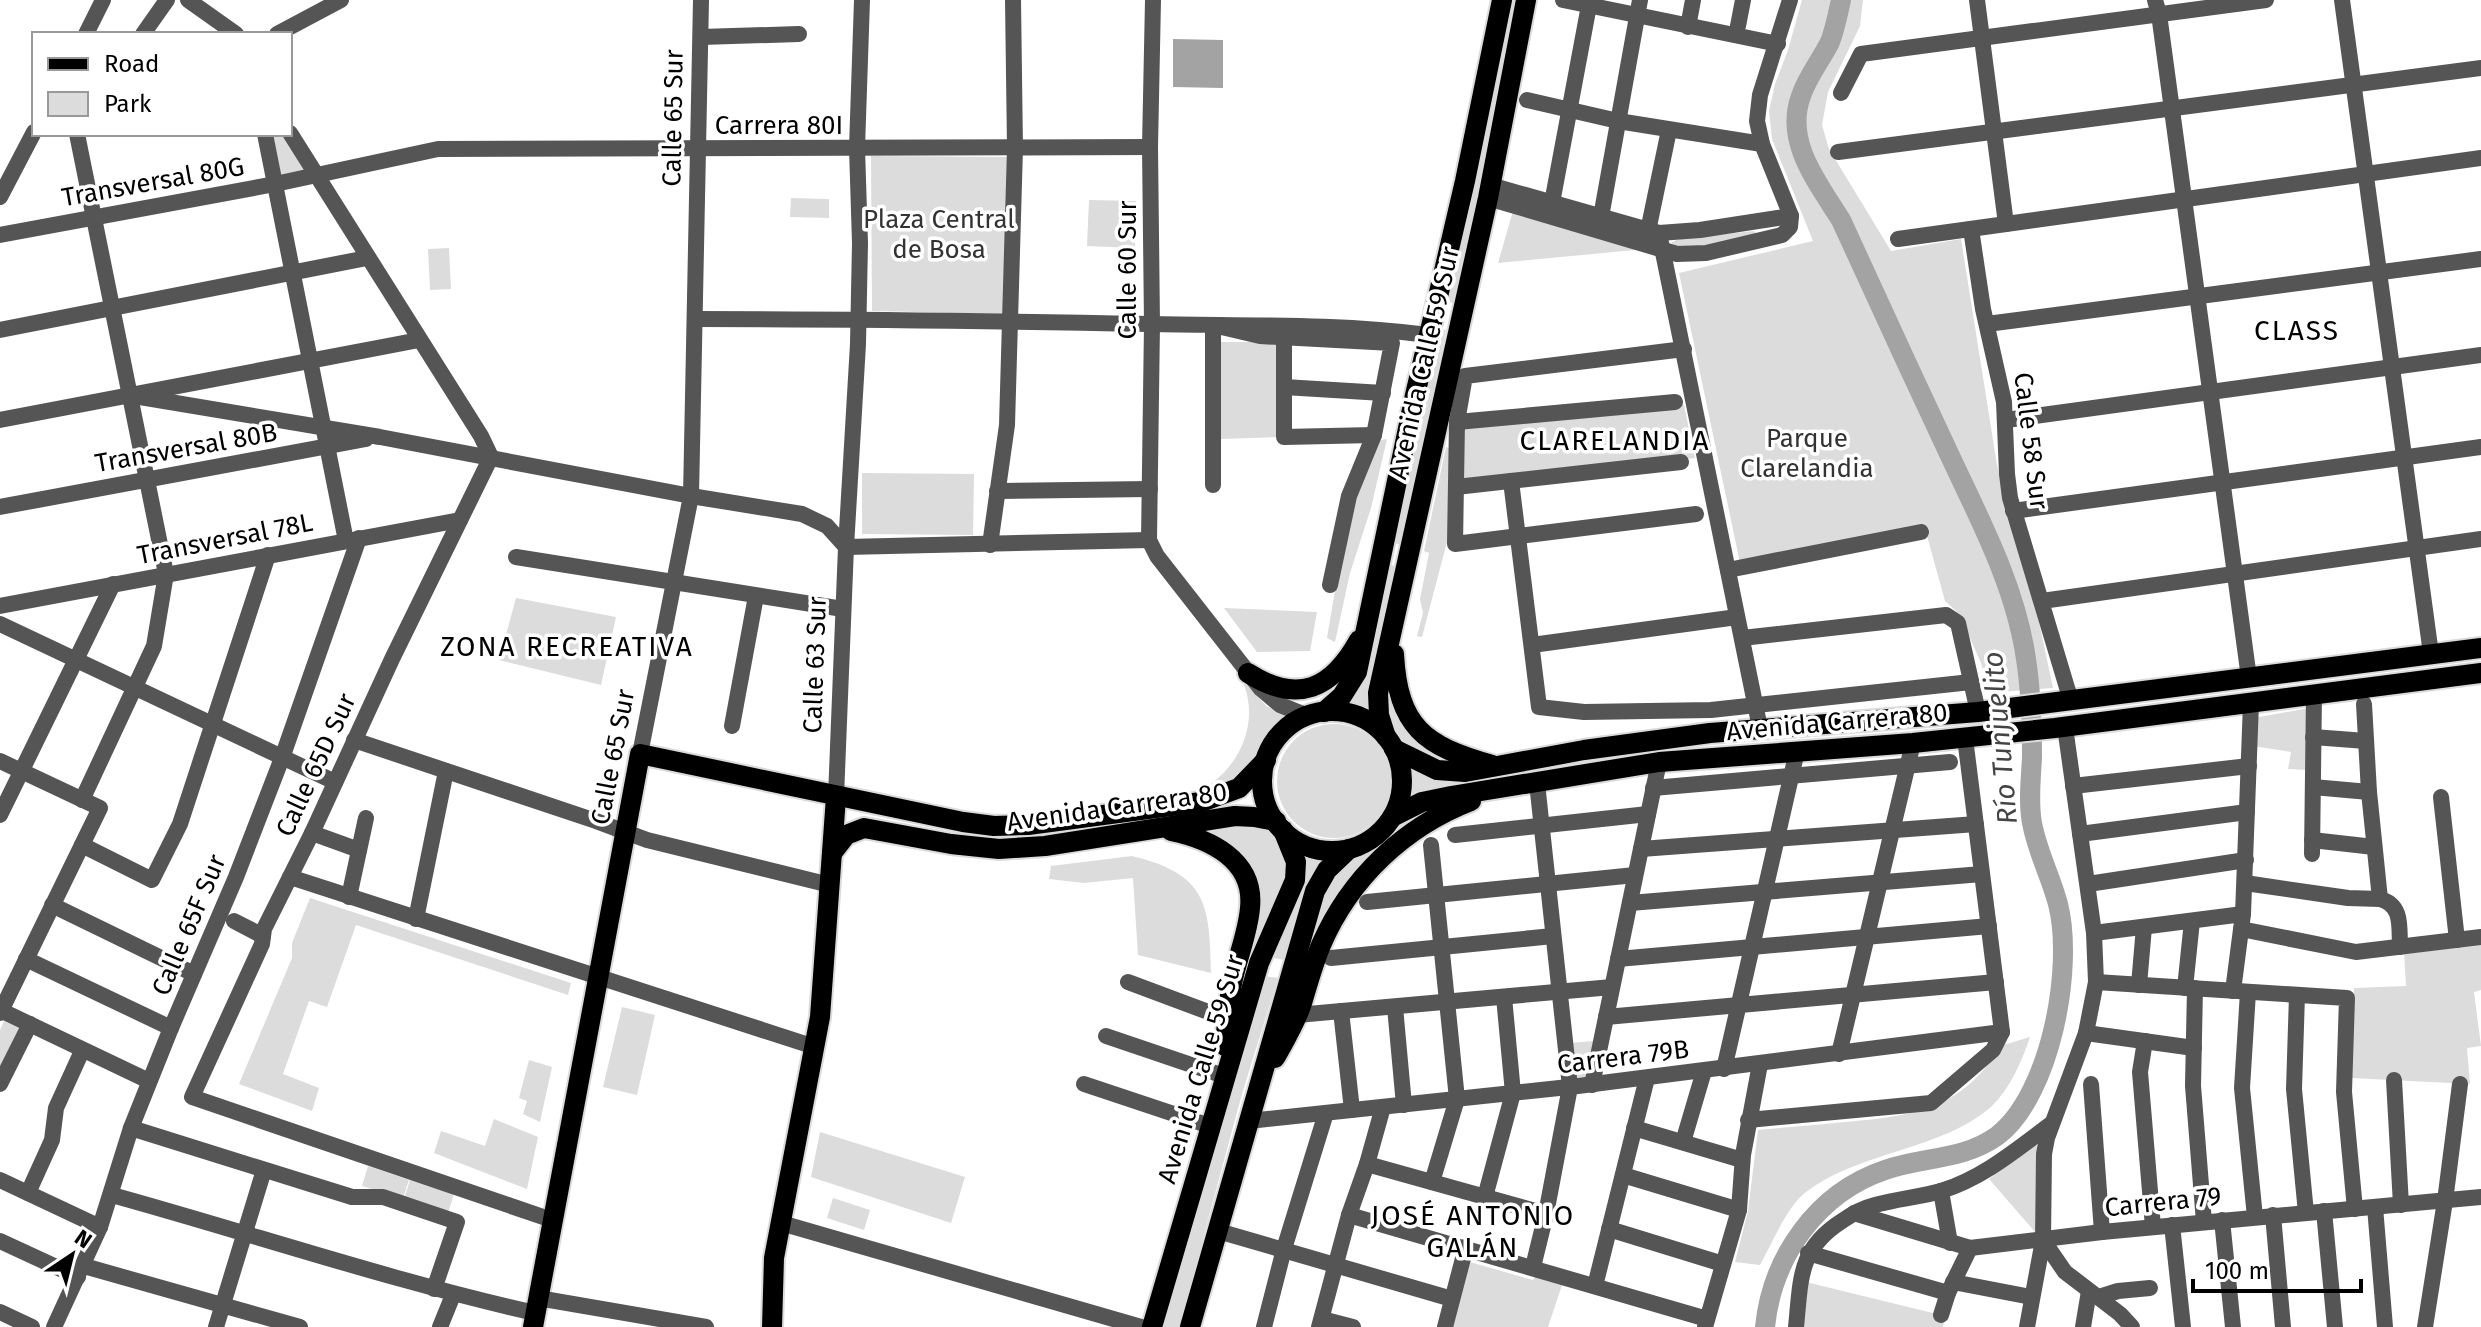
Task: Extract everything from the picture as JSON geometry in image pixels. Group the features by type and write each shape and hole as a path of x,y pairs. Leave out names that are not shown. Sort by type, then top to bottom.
{"main road":[{"name":"Avenida Calle 59 Sur","path":"1316,714 1342,696 1353,680 1465,181 1502,0"},
{"name":"Avenida Calle 59 Sur","path":"1390,743 1379,715 1378,693 1489,192 1526,0"},
{"path":"1248,673 1283,689 1311,688 1338,671 1367,626"},
{"path":"1392,627 1399,698 1410,720 1435,743 1466,758 1496,766"},
{"name":"Avenida Carrera 80","path":"1390,743 1424,765 1449,772 1598,748 1760,728 1978,712 2481,648"},
{"name":"Avenida Carrera 80","path":"1392,817 1422,802 1659,762 1913,743 2060,728 2481,673"},
{"path":"1190,1327 1315,891 1327,870 1349,849 1374,837 1392,817 1402,784 1401,772 1390,743 1377,728 1357,716 1316,714 1282,733 1266,760 1264,795 1280,826 1297,840 1316,848 1349,849"},
{"name":"Avenida Carrera 80","path":"640,754 836,797 994,826 1028,825 1216,798 1239,788 1266,760"},
{"name":"Calle 65 Sur","path":"535,1313 640,754"},
{"path":"1256,1093 1297,1015 1329,929 1352,891 1374,865 1389,850 1435,818 1481,797 1528,784"},
{"name":"Calle 63 Sur","path":"772,1327 773,1268 815,1047 836,797"},
{"name":"Avenida Carrera 80","path":"832,853 844,836 864,828 951,844 999,849 1050,845 1235,816 1280,826"},
{"name":"Avenida Calle 59 Sur","path":"1152,1327 1262,954 1295,880 1296,862 1280,826"},
{"path":"1160,828 1199,837 1220,847 1239,865 1246,878 1250,909 1232,982 1224,1076"}],"street":[{"path":"87,32 103,0"},
{"path":"144,32 167,0"},
{"path":"188,0 233,32"},
{"path":"281,32 341,0"},
{"name":"Calle 65 Sur","path":"640,754 691,496 701,0"},
{"name":"Calle 63 Sur","path":"836,797 858,318 860,231 857,148 862,0"},
{"path":"990,545 1007,425 1015,148 1013,0"},
{"name":"Calle 60 Sur","path":"1149,540 1153,0"},
{"path":"1563,0 1639,8 1688,27 1778,44"},
{"path":"1688,27 1693,0"},
{"path":"1738,26 1743,0"},
{"path":"1489,192 1662,250 1695,254 1782,235 1790,227 1791,216 1762,144 1757,121 1760,95 1790,0"},
{"path":"1977,0 2006,224"},
{"path":"1841,93 1861,54 1982,38 2157,7 2266,0"},
{"path":"2342,0 2431,654"},
{"path":"1552,203 1589,3"},
{"path":"2157,7 2249,678"},
{"path":"1601,217 1639,8"},
{"path":"701,37 799,34"},
{"path":"1838,152 2481,68"},
{"path":"1527,100 1618,121 1762,144"},
{"path":"1669,130 1654,232 1662,250 1684,349 1760,728"},
{"path":"0,197 32,136"},
{"path":"77,136 166,574 154,646 82,800"},
{"path":"265,136 327,446 352,540"},
{"path":"292,136 481,436 491,457"},
{"name":"Carrera 80I","path":"315,175 421,151 452,148 1150,147"},
{"path":"1898,239 2481,158"},
{"name":"Transversal 80G","path":"0,235 315,175"},
{"path":"1489,192 1552,203 1654,232 1700,230 1791,216"},
{"name":"Calle 58 Sur","path":"1971,229 2006,420 2007,474 2013,511 2042,601 2061,702"},
{"path":"0,330 367,258"},
{"path":"1987,324 2481,259"},
{"path":"695,319 858,318 1309,327 1428,335"},
{"path":"1213,325 1260,336 1392,343 1374,435 1349,496 1330,585"},
{"path":"1213,325 1213,485"},
{"path":"1286,338 1309,327"},
{"path":"1286,338 1284,437 1374,435"},
{"path":"0,420 419,340"},
{"path":"1684,349 1465,376 1457,422 1455,544 1696,514"},
{"path":"2006,420 2481,355"},
{"path":"1284,387 1383,393"},
{"path":"128,395 380,437 810,516 827,526 846,547 1149,540 1157,556 1261,689 1280,705 1316,714"},
{"path":"1457,422 1675,402"},
{"name":"Transversal 80B","path":"0,507 380,437"},
{"path":"2013,511 2481,447"},
{"name":"Calle 65D Sur","path":"491,457 354,740 192,1097 552,1220"},
{"path":"1456,487 1681,462"},
{"path":"1511,481 1539,707 1625,713 1711,710 1971,682"},
{"path":"997,491 1150,489"},
{"name":"Transversal 78L","path":"0,606 460,520"},
{"path":"1728,570 1921,532"},
{"path":"2042,601 2481,539"},
{"name":"Calle 65F Sur","path":"54,1327 100,1227 149,1081 236,877 282,758 352,540"},
{"path":"82,845 152,880 180,824 268,555"},
{"path":"516,557 843,609"},
{"path":"0,815 113,584"},
{"path":"732,726 756,596"},
{"path":"1742,638 1937,615 1951,617 1958,623 1978,712"},
{"path":"1532,645 1737,617"},
{"path":"0,624 335,782"},
{"path":"2314,695 2312,847 2374,847"},
{"path":"2251,703 2241,991 2242,1088 2255,1217"},
{"path":"2364,704 2380,899"},
{"path":"2027,1327 2043,1240 2044,1154 2051,1124 2086,1033 2096,982 2088,884 2073,786 2060,728"},
{"path":"2313,737 2366,741"},
{"path":"1748,1120 1931,1103 1993,1050 2002,1032 1965,738"},
{"path":"354,740 647,840 830,885"},
{"path":"1839,1054 1913,743"},
{"path":"1724,1069 1797,751"},
{"path":"0,761 100,808 0,1011 149,1081"},
{"path":"1592,1085 1659,762"},
{"path":"1653,788 1950,762"},
{"path":"2073,786 2249,766"},
{"path":"416,919 446,771"},
{"path":"1528,784 1542,826 1570,1087 1533,1267"},
{"path":"2313,787 2369,792"},
{"path":"2441,797 2457,940"},
{"path":"2080,834 2247,812"},
{"path":"1455,835 1648,814"},
{"path":"349,897 366,818"},
{"path":"1641,849 1976,824"},
{"path":"312,833 359,850"},
{"path":"1431,845 1457,1099 1432,1182"},
{"path":"2088,884 2246,860"},
{"path":"1630,903 1982,874"},
{"path":"1367,902 1635,875"},
{"path":"290,877 815,1047"},
{"path":"2245,883 2348,898 2380,899 2394,905 2397,911 2400,947"},
{"path":"52,905 194,974"},
{"path":"234,921 263,936"},
{"path":"2094,933 2192,921 2242,922 2356,952 2481,937"},
{"path":"2192,921 2190,988 2193,1086 2233,1327"},
{"path":"1618,959 1989,926"},
{"path":"2139,985 2144,927"},
{"path":"1331,958 1553,936"},
{"path":"26,959 171,1028"},
{"path":"1128,982 1227,1019"},
{"path":"1606,1017 1996,982"},
{"path":"2096,982 2347,998 2344,1092 2355,1209"},
{"path":"1297,1015 1612,987"},
{"path":"2297,995 2294,1089 2306,1213"},
{"path":"1485,1197 1513,1093 1504,997"},
{"path":"1395,1007 1404,1105"},
{"path":"1341,1011 1352,1110"},
{"path":"0,1084 30,1024"},
{"name":"Carrera 79B","path":"1249,1121 1592,1085 2002,1032"},
{"path":"2086,1033 2194,1048"},
{"path":"1106,1036 1224,1076"},
{"path":"2145,1041 2140,1072 2153,1227"},
{"path":"28,1193 52,1140 56,1108 82,1051"},
{"path":"1349,1215 1533,1267 1706,1323 1739,1210 1742,1160 1760,1064"},
{"path":"1683,1142 1704,1071"},
{"path":"1595,1286 1647,1078"},
{"path":"2394,1080 2401,1205"},
{"path":"1084,1084 1210,1126"},
{"path":"2091,1084 2102,1232"},
{"path":"2425,1327 2460,1084"},
{"path":"1353,1327 1320,1323 1383,1107"},
{"path":"1264,1327 1284,1249 1326,1113"},
{"path":"1796,1327 1801,1281 1808,1253 1824,1232 1872,1205 1941,1191 1984,1173 2051,1124"},
{"path":"131,1128 361,1199 383,1197 457,1222 434,1289"},
{"path":"1634,1128 1742,1160"},
{"path":"1367,1164 1546,1214"},
{"path":"216,1327 264,1170"},
{"path":"1623,1175 1739,1210"},
{"path":"0,1180 100,1227"},
{"path":"1941,1191 1950,1243"},
{"path":"112,1195 453,1295 535,1313 706,1327"},
{"name":"Carrera 79","path":"1854,1213 1970,1248 2172,1225 2481,1197"},
{"path":"2375,1207 2385,1327"},
{"path":"2324,1211 2335,1327"},
{"path":"2273,1215 2283,1327"},
{"path":"781,1223 1141,1327"},
{"path":"2172,1225 2183,1327"},
{"path":"1609,1229 1723,1264"},
{"path":"1218,1231 1452,1299"},
{"path":"2043,1240 2065,1272 2132,1327"},
{"path":"0,1241 81,1272 223,1305 300,1327"},
{"path":"1445,1327 1466,1247"},
{"path":"1941,1315 1950,1288 1970,1248"},
{"path":"1808,1253 1950,1288 2031,1297"},
{"path":"2094,1294 2150,1288"},
{"path":"2083,1327 2094,1294"},
{"path":"440,1327 453,1295"},
{"path":"0,1312 32,1327"}],"green space":[{"path":"1510,0 1518,0 1485,176 1453,303 1443,300 1477,176"},
{"name":"Parque Clarelandia","path":"1802,0 1863,0 1860,26 1828,92 1822,125 1829,149 1891,251 1961,239 1997,465 2009,514 2027,565 2053,688 2001,692 1999,683 1987,686 1967,631 1956,611 1945,601 1924,525 1740,563 1679,273 1813,241 1772,139 1769,111"},
{"path":"273,136 282,136 308,171 281,176"},
{"name":"Plaza Central de Bosa","path":"871,156 1007,157 1005,314 872,311"},
{"path":"791,198 829,199 829,218 790,217"},
{"path":"1089,200 1136,201 1135,248 1087,246"},
{"path":"1513,211 1645,249 1498,263"},
{"path":"1754,231 1757,234 1717,245 1679,249 1671,243 1678,239"},
{"path":"449,248 451,289 430,290 428,249"},
{"path":"1437,328 1446,330 1402,545 1393,543"},
{"path":"1220,342 1276,342 1277,437 1221,439"},
{"path":"1684,405 1695,458 1461,486 1464,428"},
{"path":"1387,439 1371,508 1350,573 1335,642 1327,638 1354,503 1380,440"},
{"path":"1446,447 1452,449 1448,538 1422,637 1417,636 1423,613 1420,599 1429,553 1424,551"},
{"path":"862,473 974,474 973,535 862,534"},
{"path":"1389,565 1398,566 1369,710 1344,705"},
{"path":"516,598 616,617 601,685 499,660"},
{"path":"1224,608 1317,612 1310,651 1257,652"},
{"path":"1247,684 1266,706 1288,715 1241,778 1204,793 1204,788 1227,769 1243,744 1249,715 1244,685"},
{"path":"1388,685 1452,764 1418,754 1397,736 1391,720"},
{"path":"2309,708 2308,770 2288,769 2291,752 2253,746 2254,718"},
{"path":"1334,724 1356,728 1374,741 1387,759 1391,781 1387,803 1374,821 1356,834 1334,838 1312,834 1294,821 1281,803 1277,781 1281,759 1294,741 1312,728"},
{"path":"1537,768 1538,772 1409,796 1410,770 1426,776 1457,780"},
{"path":"1438,804 1390,841 1292,1010 1327,884 1347,863 1370,853 1405,821"},
{"path":"1235,824 1272,830 1281,838 1290,870 1235,1013 1256,897 1199,830"},
{"path":"1303,852 1326,858 1306,891 1284,960 1270,957 1299,893 1303,880"},
{"path":"1132,856 1175,872 1189,882 1199,895 1209,928 1211,973 1138,955 1133,878 1084,883 1049,879 1051,866"},
{"path":"310,898 571,983 568,995 356,925 327,1007 309,1001 283,1074 319,1088 312,1111 239,1084 292,958 292,943"},
{"path":"2481,942 2481,990 2474,992 2481,1046 2467,1048 2470,1084 2351,1078 2354,988 2406,986 2404,952"},
{"path":"1264,976 1278,978 1242,1094 1179,1327 1161,1327"},
{"path":"622,1007 655,1015 637,1095 603,1087"},
{"path":"4,1021 22,1029 0,1075 0,1030"},
{"path":"2030,1037 2015,1074 1991,1107 1949,1133 1827,1178 1792,1206 1760,1265 1735,1262 1748,1211 1758,1130 1892,1117 1934,1106 1970,1084 2000,1046"},
{"path":"1594,1041 1586,1077 1574,1078 1569,1043"},
{"path":"529,1060 552,1067 540,1122 523,1114 527,1101 519,1098"},
{"path":"494,1119 538,1137 527,1189 434,1153 441,1131 485,1146"},
{"path":"820,1132 965,1177 951,1223 811,1177"},
{"path":"2037,1144 2036,1233 1989,1179"},
{"path":"368,1166 409,1180 403,1198 362,1186"},
{"path":"410,1180 454,1194 448,1213 404,1199"},
{"path":"833,1198 870,1210 864,1230 827,1218"},
{"path":"1470,1262 1533,1280 1536,1274 1563,1282 1548,1327 1452,1327"},
{"path":"1806,1282 1945,1316 1943,1327 1800,1327"}],"shaded area":[{"path":"1173,39 1223,40 1223,88 1173,87"}],"waterway":[{"name":"Río Tunjuelito","path":"1765,1327 1769,1301 1788,1253 1819,1211 1839,1194 1885,1170 1971,1150 1997,1136 2016,1117 2032,1091 2054,1028 2063,961 2058,904 2037,844 2031,815 2030,696 2021,633 2006,581 1841,220 1814,177 1800,146 1797,113 1801,96 1830,42 1841,0"}],"district":[{"name":"CLASS","path":"2297,330"},
{"name":"CLARELANDIA","path":"1615,440"},
{"name":"ZONA RECREATIVA","path":"567,646"},
{"name":"JOSÉ ANTONIO GALÁN","path":"1473,1231"}]}
